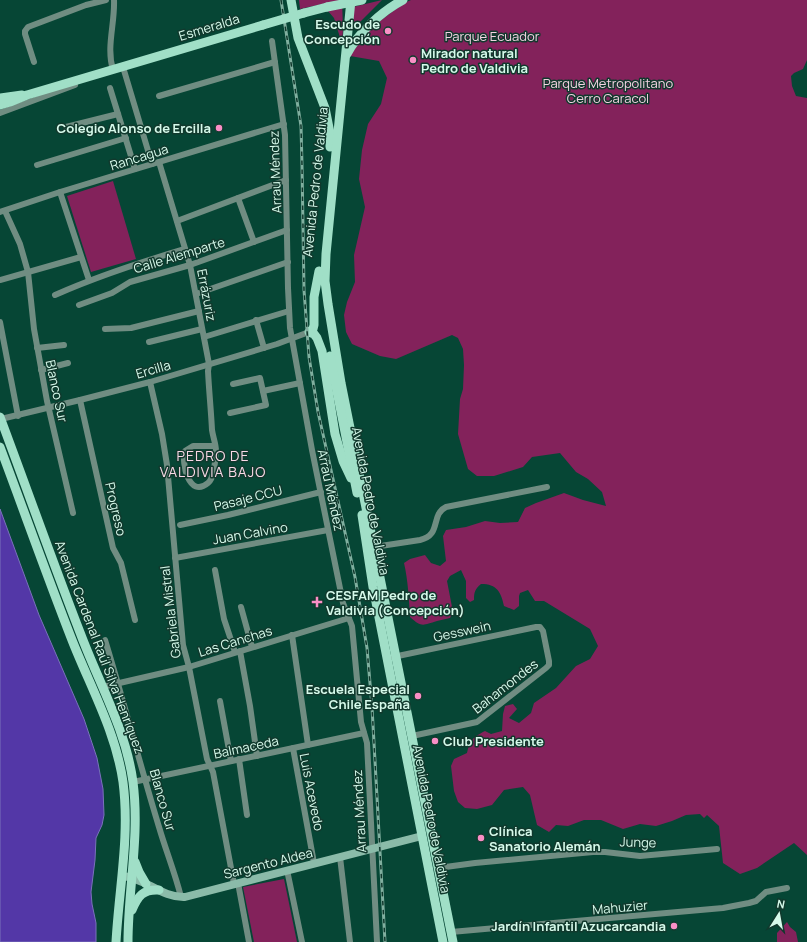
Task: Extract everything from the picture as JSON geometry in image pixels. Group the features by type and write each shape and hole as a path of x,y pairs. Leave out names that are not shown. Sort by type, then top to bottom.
{"main road":[{"path":"291,0 298,38 325,108 330,133 330,147"},
{"path":"342,59 346,0"},
{"path":"342,59 351,0"},
{"name":"Esmeralda","path":"0,105 18,99 27,94 304,13 362,0"},
{"path":"342,59 352,44 362,33 391,7 403,0"},
{"name":"Avenida Pedro de Valdivia","path":"342,59 330,147 319,271 321,300 335,384 374,547 422,836 443,942"},
{"name":"Avenida Pedro de Valdivia","path":"342,59 340,111 326,254 325,281 352,451 356,487 366,538 373,587 412,736 453,942"},
{"path":"0,98 27,94"},
{"path":"319,271 314,297 314,325 313,329 309,332 318,338 324,357 333,423 338,445 346,469 356,487"},
{"path":"333,423 335,384"},
{"name":"Avenida Cardenal Raúl Silva Henríquez","path":"0,418 79,631 123,741 133,782 135,813 134,857 128,942"},
{"path":"338,445 352,451"},
{"name":"Avenida Cardenal Raúl Silva Henríquez","path":"0,447 58,604 114,745 122,781 125,807 123,876 116,942"},
{"path":"422,836 430,828"},
{"path":"422,836 428,837 433,842"},
{"path":"134,857 139,872 146,884"},
{"path":"430,875 438,868"},
{"path":"129,916 140,894 148,891 159,890"},
{"path":"440,928 451,932"}],"street":[{"path":"34,62 25,34 28,27 86,5 106,0"},
{"path":"113,70 110,51 114,17 114,0"},
{"name":"Arrau Méndez","path":"272,41 284,124 289,311 292,339 343,606 352,626 361,722 367,743 377,942"},
{"path":"159,96 275,62"},
{"path":"123,67 152,164"},
{"name":"Esmeralda","path":"0,113 88,81 98,74"},
{"path":"110,88 135,169"},
{"path":"66,127 118,114"},
{"name":"Rancagua","path":"3,212 60,192 284,124"},
{"path":"37,164 126,138"},
{"name":"Errázuriz","path":"160,162 190,265 209,364 208,371 212,432 215,446 212,474 210,481 207,484 202,486 193,485 186,473 184,456 185,451 193,446 215,446"},
{"path":"177,221 286,180"},
{"path":"60,192 90,280"},
{"path":"238,198 254,242"},
{"name":"Blanco Sur","path":"3,212 20,244 28,272 41,370 73,513"},
{"name":"Calle Alemparte","path":"79,305 112,293 130,282 190,265 287,230"},
{"path":"55,295 90,280 185,249"},
{"path":"0,280 81,257"},
{"path":"196,294 288,262"},
{"path":"105,329 131,328 199,311"},
{"path":"204,337 289,311"},
{"path":"256,320 264,348"},
{"path":"0,322 18,416"},
{"path":"149,342 202,329"},
{"name":"Ercilla","path":"0,418 18,416 150,382 264,348 309,332"},
{"path":"37,348 64,345"},
{"path":"41,370 68,363"},
{"path":"230,413 266,405 260,378 233,384"},
{"name":"Gabriela Mistral","path":"150,382 167,465 183,645 189,666 208,760 213,772 249,942"},
{"path":"263,391 300,383"},
{"name":"Progreso","path":"80,400 113,548 121,563 135,620"},
{"path":"374,547 427,538 435,529 439,513 446,507 547,487"},
{"name":"Pasaje CCU","path":"180,525 228,515 321,492"},
{"name":"Juan Calvino","path":"175,558 328,530"},
{"path":"215,570 224,619 237,652 250,706 256,756"},
{"path":"241,607 252,647"},
{"name":"Las Canchas","path":"102,687 189,666 349,618"},
{"name":"Gesswein","path":"392,657 536,627 540,628"},
{"name":"Bahamondes","path":"412,736 477,722 546,668 549,665 549,661 543,631 540,628"},
{"name":"Luis Acevedo","path":"292,635 308,745"},
{"name":"Blanco Sur","path":"105,640 119,684 159,829 174,871 181,897"},
{"path":"220,701 231,761"},
{"name":"Balmaceda","path":"133,782 364,733"},
{"name":"Luis Acevedo","path":"293,748 314,864"},
{"path":"239,760 247,815"},
{"name":"Sargento Aldea","path":"181,897 422,836"},
{"name":"Junge","path":"438,868 593,852 640,856 717,849"},
{"path":"340,857 350,942"},
{"path":"288,870 302,942"},
{"path":"123,876 132,877 170,895 181,897"},
{"name":"Mahuzier","path":"451,932 723,908 756,901 766,892 788,888"}],"green space":[{"path":"299,0 342,0 342,44 334,18 328,11 327,3 300,9"},
{"path":"382,0 350,32 353,7"},
{"path":"411,0 807,0 807,60 803,69 791,76 792,86 796,96 807,98 807,855 794,843 757,868 740,874 723,863 719,826 707,815 704,818 700,814 686,815 656,826 640,824 623,829 601,820 584,820 568,826 556,825 549,832 537,825 530,795 523,787 504,790 492,805 477,809 465,808 458,802 454,791 451,766 454,759 467,753 471,742 481,733 485,731 491,734 502,731 505,706 513,704 517,709 509,718 519,723 531,713 534,703 556,688 576,666 590,659 598,646 590,629 544,601 535,601 528,590 520,593 519,606 514,610 504,606 500,593 495,587 486,584 481,584 477,587 474,600 470,602 466,598 466,581 461,570 450,576 447,581 453,612 450,618 423,625 417,623 410,617 404,563 410,559 425,555 431,563 440,566 446,561 443,536 446,530 466,527 485,521 500,523 518,522 525,508 564,493 606,506 602,492 588,479 576,472 560,453 532,457 523,467 494,476 477,476 468,469 458,434 464,365 463,349 458,338 452,335 396,359 380,356 352,344 346,332 344,315 347,302 355,282 354,255 365,207 359,179 362,150 368,124 381,104 387,78 379,61 350,56 368,30 404,3"},
{"path":"113,181 136,259 91,272 67,196"},
{"path":"284,879 297,942 254,942 243,887"},
{"path":"787,922 796,932 798,942 777,942 777,933"}],"shaded area":[{"path":"0,509 39,615 84,719 97,758 103,789 104,815 102,825 96,838 91,892 96,923 96,942 0,942"}],"railway":[{"path":"281,0 301,126 304,290 309,357 318,412 355,577 367,648 372,707 385,942"}],"place":[{"name":"Escudo de Concepción","path":"388,31"},
{"name":"Mirador natural Pedro de Valdivia","path":"413,60"},
{"name":"Colegio Alonso de Ercilla","path":"219,128"},
{"name":"CESFAM Pedro de Valdivia (Concepción)","path":"317,602"},
{"name":"Escuela Especial Chile España","path":"418,696"},
{"name":"Club Presidente","path":"435,741"},
{"name":"Clínica Sanatorio Alemán","path":"481,838"},
{"name":"Jardín Infantil Azucarcandia","path":"674,926"}],"district":[{"name":"PEDRO DE VALDIVIA BAJO","path":"213,464"}],"park label":[{"name":"Parque Ecuador","path":"492,36"},
{"name":"Parque Metropolitano Cerro Caracol","path":"608,90"}]}
